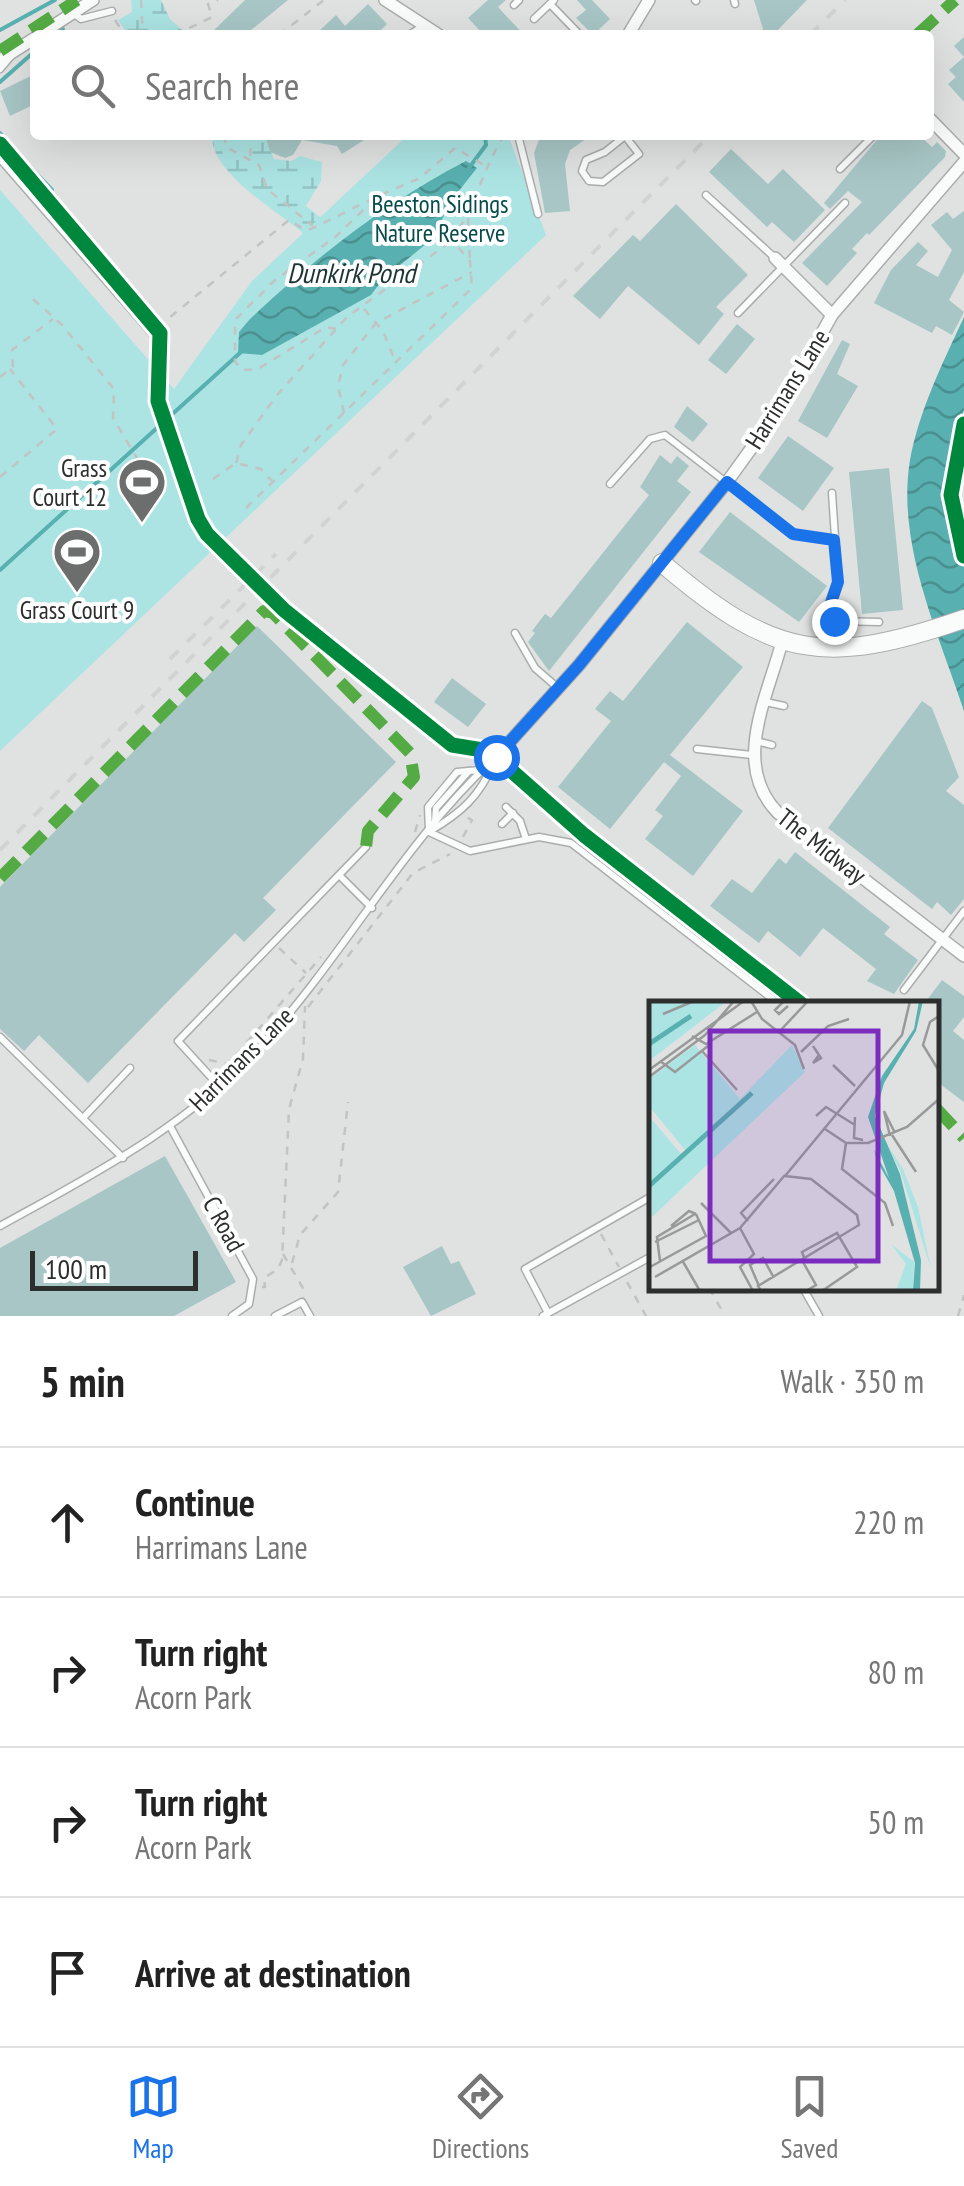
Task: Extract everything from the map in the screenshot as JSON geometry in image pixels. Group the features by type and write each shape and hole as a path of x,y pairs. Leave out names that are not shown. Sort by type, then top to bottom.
{"street":[{"path":"46,30 93,0"},
{"path":"631,30 649,0"},
{"path":"393,2 432,30"},
{"path":"6,57 30,41"},
{"path":"934,123 964,154"},
{"name":"Harrimans Lane","path":"495,765 727,482 779,410 832,315 964,162"},
{"path":"779,262 832,315"},
{"path":"662,563 734,621 782,642 854,650 909,638 964,619"},
{"path":"752,755 782,642"},
{"name":"The Midway","path":"752,755 754,779 778,814 964,956"}],"lane":[{"path":"534,20 552,2 576,30"},
{"path":"74,12 81,20 112,11"},
{"path":"417,30 424,25"},
{"path":"0,69 6,57"},
{"path":"519,140 538,214"},
{"path":"619,140 586,160 582,171 589,181 604,182 639,154 629,140"},
{"path":"840,169 869,140"},
{"path":"0,159 157,339"},
{"path":"706,195 779,262"},
{"path":"738,313 779,262 845,204"},
{"path":"610,484 650,440 666,434 793,534 834,540"},
{"path":"832,493 838,582 827,614 834,621 879,622"},
{"path":"515,633 535,668 558,688"},
{"path":"766,702 784,706"},
{"path":"756,740 772,745"},
{"path":"697,748 752,755"},
{"path":"426,817 457,772 495,765"},
{"name":"Harrimans Lane","path":"426,817 468,805 484,787 495,765"},
{"name":"Harrimans Lane","path":"0,1226 171,1128 219,1086 299,1002 372,908 426,817 495,765"},
{"path":"426,817 470,771"},
{"path":"502,824 510,810 526,840"},
{"path":"426,817 457,848 476,850 556,838 578,847 775,1001"},
{"path":"219,1086 178,1041 366,847"},
{"path":"340,876 372,908"},
{"path":"904,990 964,911"},
{"path":"0,1037 123,1158"},
{"path":"83,1118 130,1068"},
{"name":"C Road","path":"171,1128 254,1286"},
{"path":"649,1198 525,1268 545,1315 649,1258"},
{"path":"232,1316 249,1304 254,1286"},
{"path":"805,1291 819,1316"},
{"path":"275,1316 302,1302 310,1316"}],"path":[{"path":"140,0 142,22 148,30"},
{"path":"185,30 212,17 208,4 218,0"},
{"path":"285,30 324,0"},
{"path":"225,140 226,148 250,157 259,166 267,189 294,215 314,226"},
{"path":"250,157 252,140"},
{"path":"246,508 472,288 468,203 490,168 491,157 501,140"},
{"path":"289,220 305,230 420,178 449,150 458,148 490,168"},
{"path":"336,329 326,327 258,369 243,370 235,362 235,320 274,281 334,238 378,196"},
{"path":"157,328 294,215"},
{"path":"213,479 236,463 241,445 277,394 336,329 452,240 468,218"},
{"path":"452,240 470,261"},
{"path":"344,414 338,386 343,365 376,323 472,272"},
{"path":"33,298 114,389 113,418 144,470"},
{"path":"364,308 396,363"},
{"path":"0,477 57,429 10,369 12,350 54,318"},
{"path":"0,377 10,369"},
{"path":"236,463 260,470 273,482"},
{"path":"489,790 495,765 566,830 549,831"},
{"path":"465,816 477,803"},
{"path":"254,1286 265,1287 264,1278 278,1270 282,1253 289,1109 303,1059 307,1008 413,873 467,841 463,830 472,820 465,816 426,817"},
{"path":"274,944 306,974"},
{"path":"196,1061 202,1054 214,1064 228,1064 330,946"},
{"path":"288,993 307,1008"},
{"path":"292,1264 300,1236 338,1192 348,1102"},
{"path":"282,1253 292,1264 312,1306"},
{"path":"711,1291 725,1316"},
{"path":"958,1316 964,1295"}],"green space":[{"path":"131,0 161,0 170,19 182,30 125,30 118,20 132,12"},
{"path":"213,140 266,140 274,159 291,161 300,156 322,162 321,181 306,206 321,218 304,234 233,177 214,149"},
{"name":"Beeston Sidings Nature Reserve","path":"403,140 510,140 546,235 0,751 0,190 174,389 252,281"}],"water":[{"name":"Dunkirk Pond","path":"466,161 477,168 454,197 431,240 383,279 371,295 262,355 238,353 239,332 300,274 379,213"},
{"path":"964,317 964,410 954,442 949,489 951,533 964,567 964,711 922,588 907,492 919,423"}],"building":[{"path":"245,0 288,0 251,30 214,30"},
{"path":"488,0 506,0 498,7 519,30 479,30 468,18"},
{"path":"577,0 592,0 610,19 598,30 588,30 576,18 586,10"},
{"path":"754,0 807,0 778,30 763,29"},
{"path":"368,4 387,24 381,30 320,30 336,15 345,26"},
{"path":"964,37 964,57 954,46"},
{"path":"964,57 964,102 948,84 956,77 949,70"},
{"path":"30,76 30,106 10,116 0,91"},
{"path":"266,140 302,140 293,155 285,158 270,152"},
{"path":"302,140 364,140 342,154 337,146"},
{"path":"539,140 585,140 570,150 565,164 570,211 545,213 534,153"},
{"path":"877,140 924,140 932,147 937,142 946,151 945,157 852,249 857,253 827,286 802,263 862,202 848,191 830,209 824,203"},
{"path":"731,149 768,184 783,169 825,210 794,242 772,222 767,227 709,172"},
{"path":"676,204 748,275 716,307 724,314 699,345 628,286 600,319 573,296 633,235 640,241"},
{"path":"964,211 964,272 949,300 964,312 952,335 936,326 932,333 874,303 891,270 918,242 928,251 916,265 938,277 952,250 931,225 947,212 953,219"},
{"path":"737,324 755,339 726,374 708,360"},
{"path":"842,340 850,344 837,374 858,386 827,438 798,421"},
{"path":"687,406 708,424 693,442 674,427"},
{"path":"788,436 834,468 803,511 758,478"},
{"path":"660,455 671,464 677,456 689,466 677,481 691,492 549,671 528,642 535,633 532,631 545,614 551,618 649,495 640,487"},
{"path":"889,468 903,610 862,614 849,472"},
{"path":"730,512 827,586 799,622 699,552"},
{"path":"687,622 743,667 670,755 743,811 693,876 645,839 663,816 655,810 681,776 664,762 610,829 558,787 611,721 595,709 610,691 623,701"},
{"path":"257,626 396,762 263,898 276,910 244,942 235,933 88,1083 39,1035 24,1051 0,1029 0,887"},
{"path":"452,678 486,704 468,727 434,702"},
{"path":"922,701 932,708 959,777 946,791 964,805 964,899 951,915 937,902 932,909 828,828"},
{"path":"795,852 890,927 884,934 918,960 894,994 867,981 876,969 823,928 800,957 768,931 759,943 710,906 732,879 752,893 779,858 786,864"},
{"path":"942,980 964,996 964,1017 953,1031 964,1040 964,1102 939,1083 939,1001 926,1001"},
{"path":"165,1156 236,1282 174,1316 0,1316 0,1248"},
{"path":"442,1246 451,1264 459,1261 476,1294 431,1316 403,1267"}],"waterway":[{"path":"0,30 55,0"},
{"path":"0,82 30,55"},
{"path":"0,133 25,161"},
{"path":"469,168 486,140"},
{"path":"30,167 52,190"},
{"path":"0,570 241,352"}],"railway":[{"path":"815,30 845,0"},
{"path":"0,850 705,140"},
{"path":"170,659 276,554"}],"marked path":[{"path":"32,30 77,0"},
{"path":"922,30 955,0"},
{"path":"0,51 30,31"},
{"path":"0,878 264,611 273,613 410,753 414,777 368,831 366,847"},
{"path":"939,1111 964,1138"}],"cycle path":[{"path":"0,144 160,333 158,401 198,519 207,534 284,610 452,745 489,751 584,835 797,1001"},
{"path":"964,424 951,495 964,556"}],"place":[{"name":"Grass Court 12","path":"142,524"},
{"name":"Grass Court 9","path":"77,594"}],"route":[{"path":"496,757 579,665 727,482 793,534 834,540 838,582 827,614 834,621"}]}
